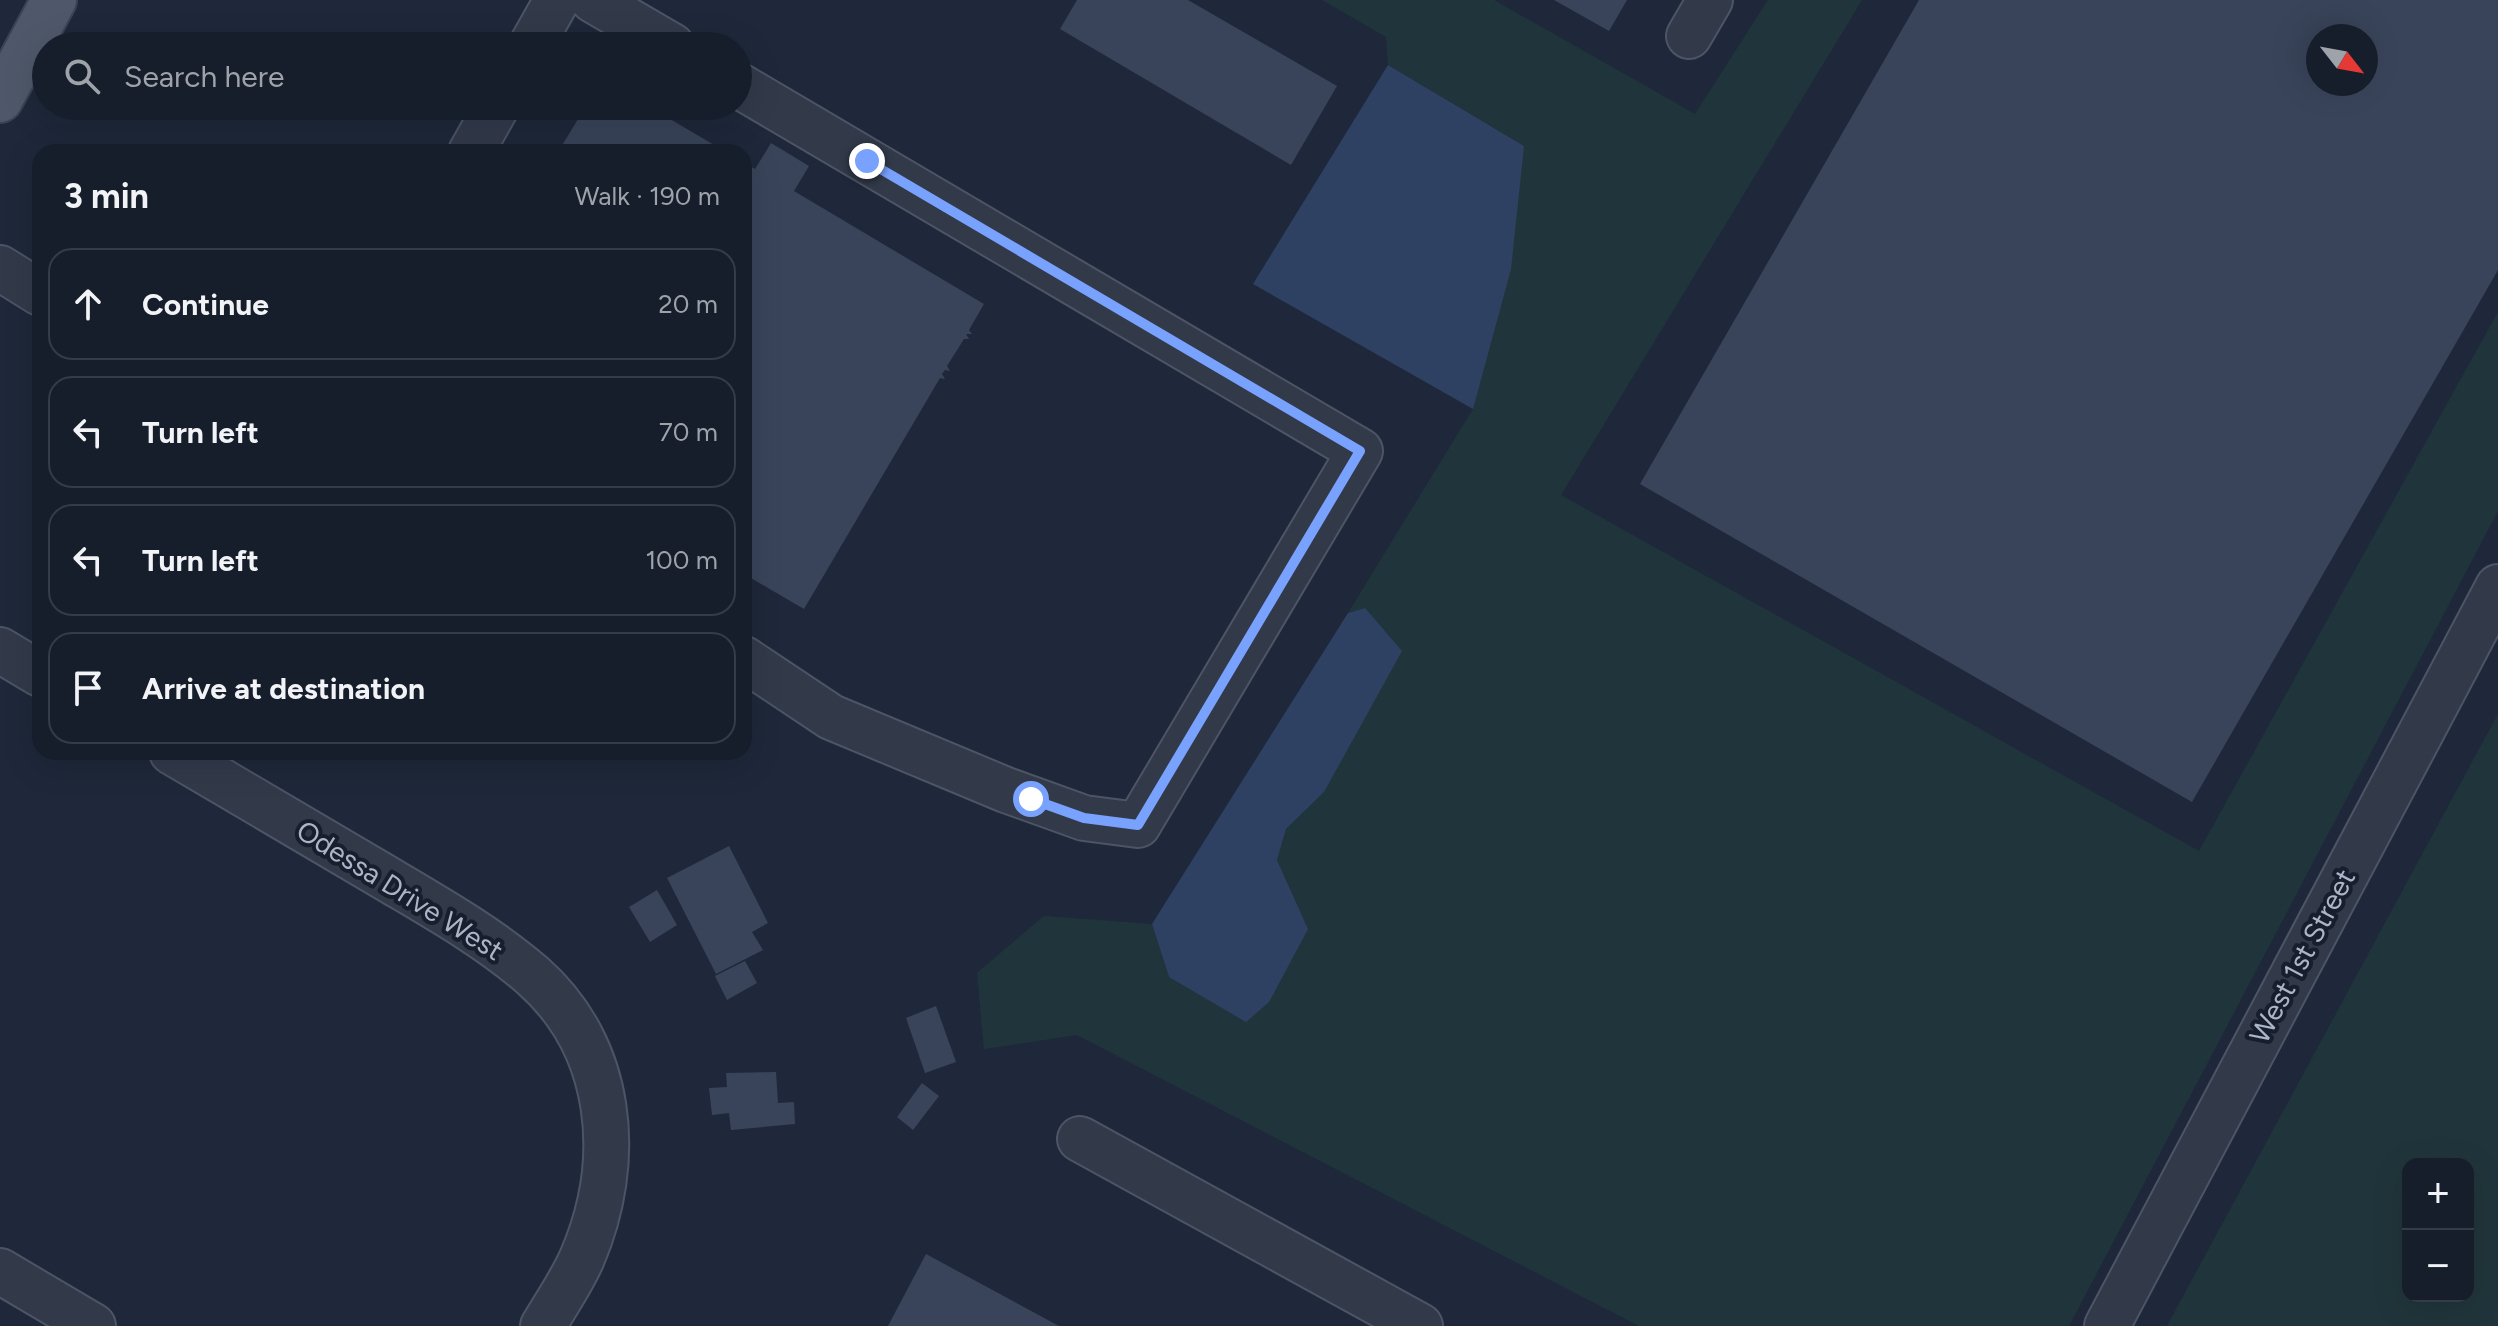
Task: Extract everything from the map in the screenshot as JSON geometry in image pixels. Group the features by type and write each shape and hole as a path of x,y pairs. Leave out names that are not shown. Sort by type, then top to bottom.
{"main road":[{"path":"37,32 54,0"},
{"path":"0,100 32,41"}],"street":[{"path":"539,32 557,0"},
{"path":"593,0 648,32"},
{"path":"752,93 1360,451 1138,825 1084,818 1006,790 845,723 752,664"},
{"path":"476,144 489,120"},
{"path":"0,268 32,288"},
{"name":"West 1st Street","path":"2107,1326 2498,587"},
{"path":"0,650 32,669"},
{"name":"Odessa Drive West","path":"186,760 474,930 533,976 570,1018 595,1063 608,1120 606,1175 583,1257 543,1326"},
{"path":"1080,1139 1365,1313 1420,1326"},
{"path":"0,1271 93,1326"}],"green space":[{"path":"1322,0 1494,0 1695,114 1768,0 1862,0 1561,495 2199,851 2498,312 2498,511 2069,1326 1639,1326 1077,1035 984,1049 977,973 1044,916 1152,924 1169,977 1308,929 1277,860 1286,829 1324,792 1365,608 1348,613 1473,409 1524,146 1388,65 1386,37"},
{"path":"2498,714 2498,1326 2167,1326"}],"water":[{"path":"1388,65 1524,146 1511,269 1473,409 1253,284"},
{"path":"1365,608 1402,651 1324,792 1286,829 1277,860 1308,929 1269,1002 1246,1022 1169,977 1152,924 1348,613"}],"building":[{"path":"1077,0 1188,0 1337,86 1291,165 1060,29"},
{"path":"1554,0 1627,0 1609,31"},
{"path":"1919,0 2498,0 2498,270 2192,802 1640,484"},
{"path":"577,120 672,120 712,144 563,144"},
{"path":"771,143 809,166 794,191 984,304 969,330 972,334 966,334 969,339 964,339 947,366 950,371 945,370 942,374 945,379 940,378 804,609 752,579 752,167 755,169"},
{"path":"729,846 768,923 752,932 763,950 716,974 667,878"},
{"path":"657,890 677,925 650,942 629,907"},
{"path":"745,961 757,983 727,1000 715,976"},
{"path":"936,1006 956,1062 925,1073 906,1018"},
{"path":"776,1072 778,1103 794,1102 795,1124 731,1130 729,1113 712,1115 709,1088 727,1087 726,1073"},
{"path":"922,1083 939,1096 913,1130 897,1117"},
{"path":"926,1254 1059,1326 888,1326"}],"route":[{"path":"867,161 1360,451 1138,825 1084,818 1031,799"}]}
